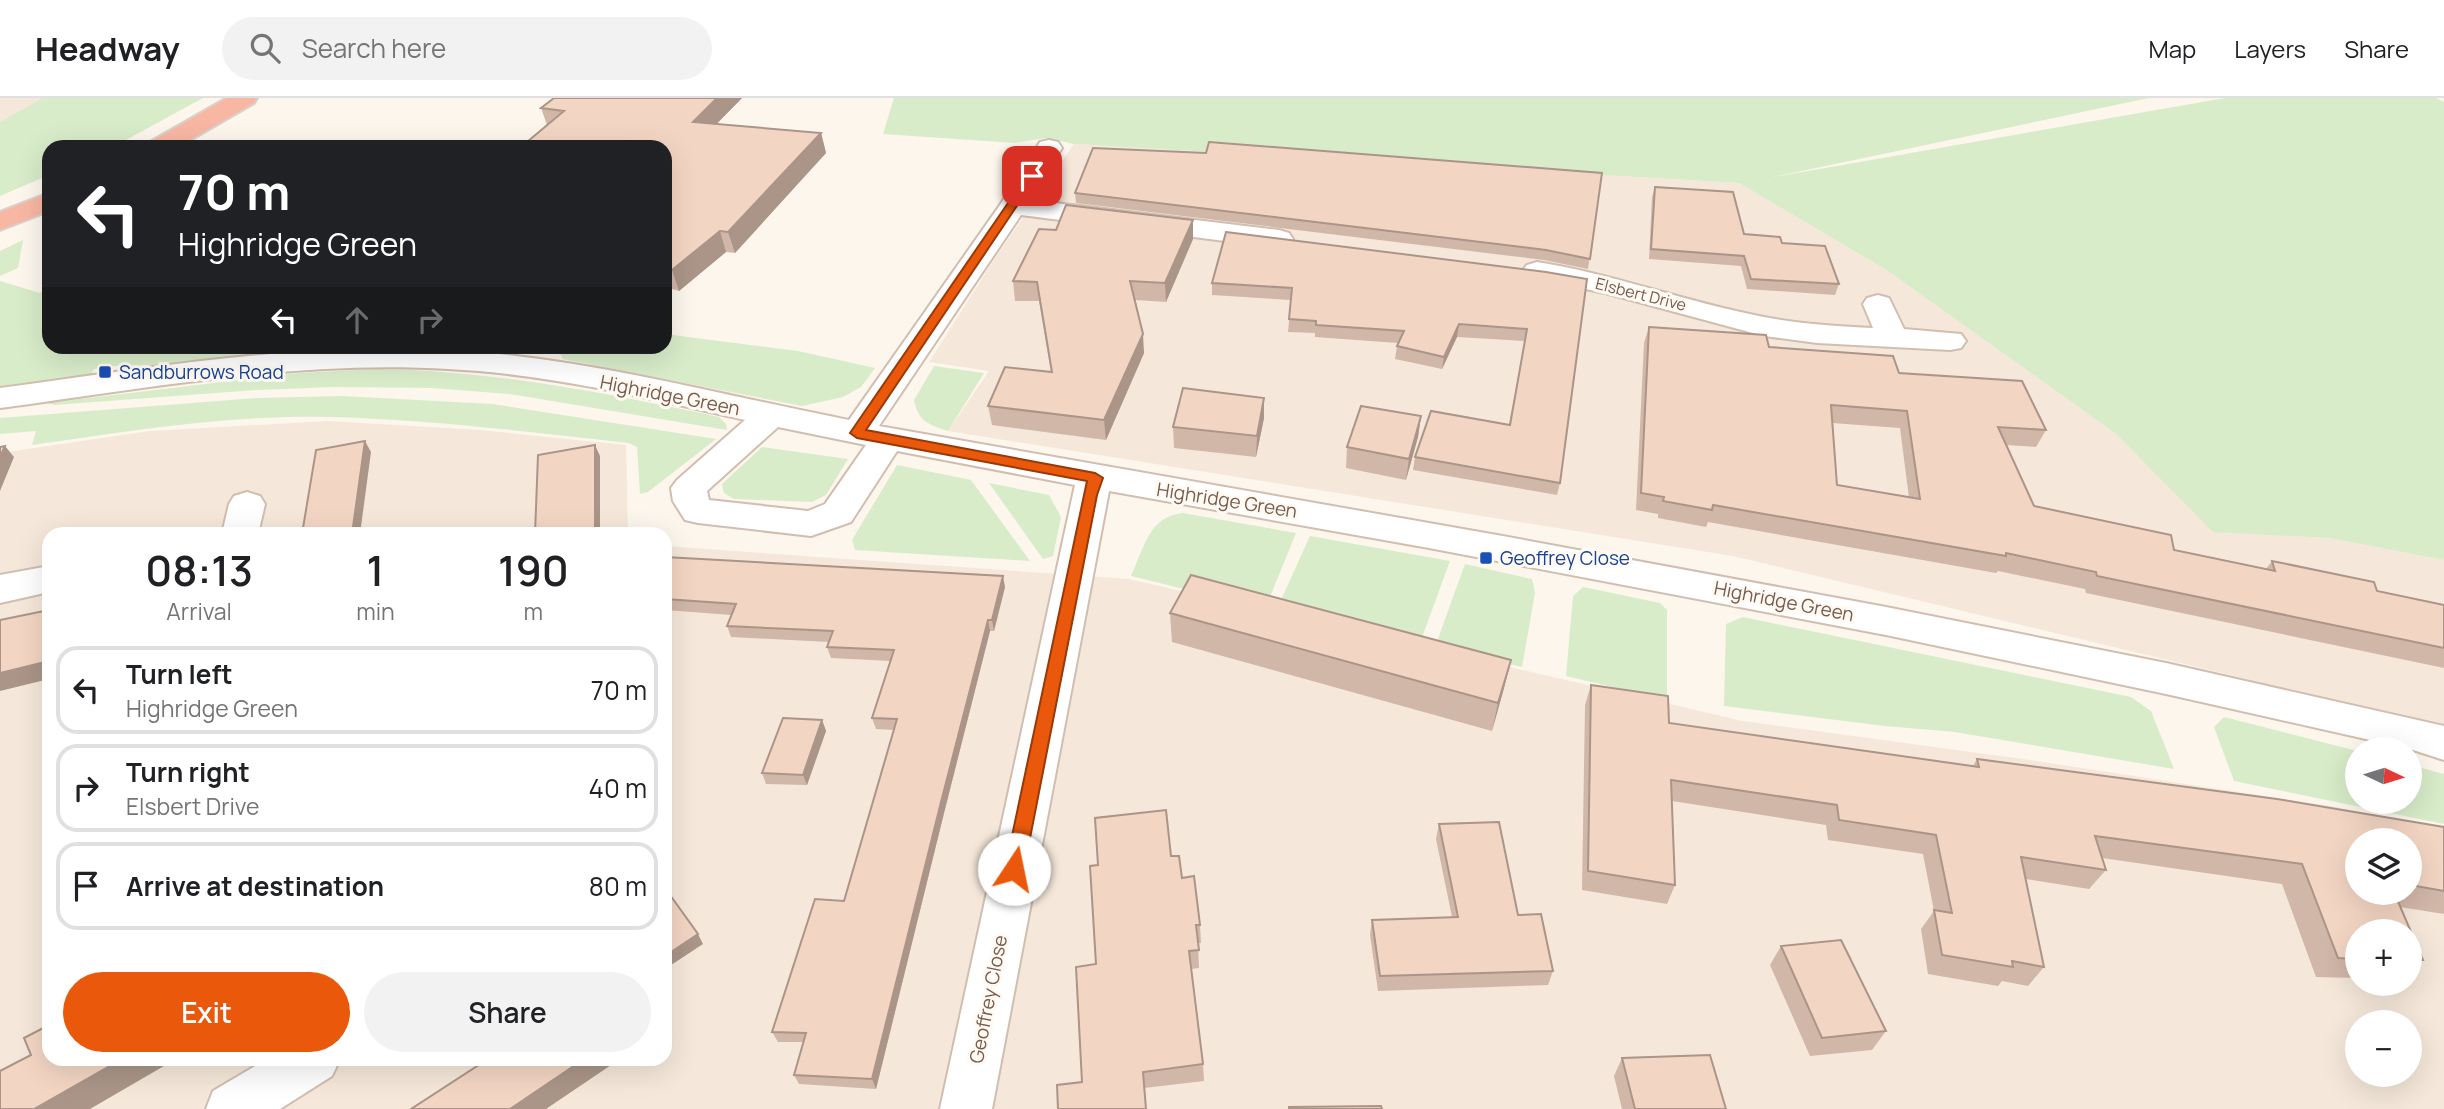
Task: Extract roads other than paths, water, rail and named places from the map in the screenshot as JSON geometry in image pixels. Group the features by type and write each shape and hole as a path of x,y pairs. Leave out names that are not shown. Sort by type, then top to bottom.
{"highway":[{"path":"172,140 245,98"},
{"path":"0,222 42,204"}],"street":[{"path":"771,415 689,488 691,501 698,511 811,524 838,513 872,437 1049,148"},
{"path":"1013,206 1313,243"},
{"name":"Elsbert Drive","path":"1503,267 1637,290 1740,322 1812,332 1950,341"},
{"path":"1878,304 1892,337"},
{"name":"Highridge Green","path":"0,398 299,362 385,358 453,360 527,369 648,388 872,437 1095,478 1406,530 1970,635 2166,677 2444,743"},
{"name":"Geoffrey Close","path":"965,1109 1095,478"},
{"path":"0,589 42,580"},
{"path":"232,1109 303,1066"}],"place":[{"name":"Sandburrows Road","path":"105,372"},
{"name":"Geoffrey Close","path":"1486,558"}]}
